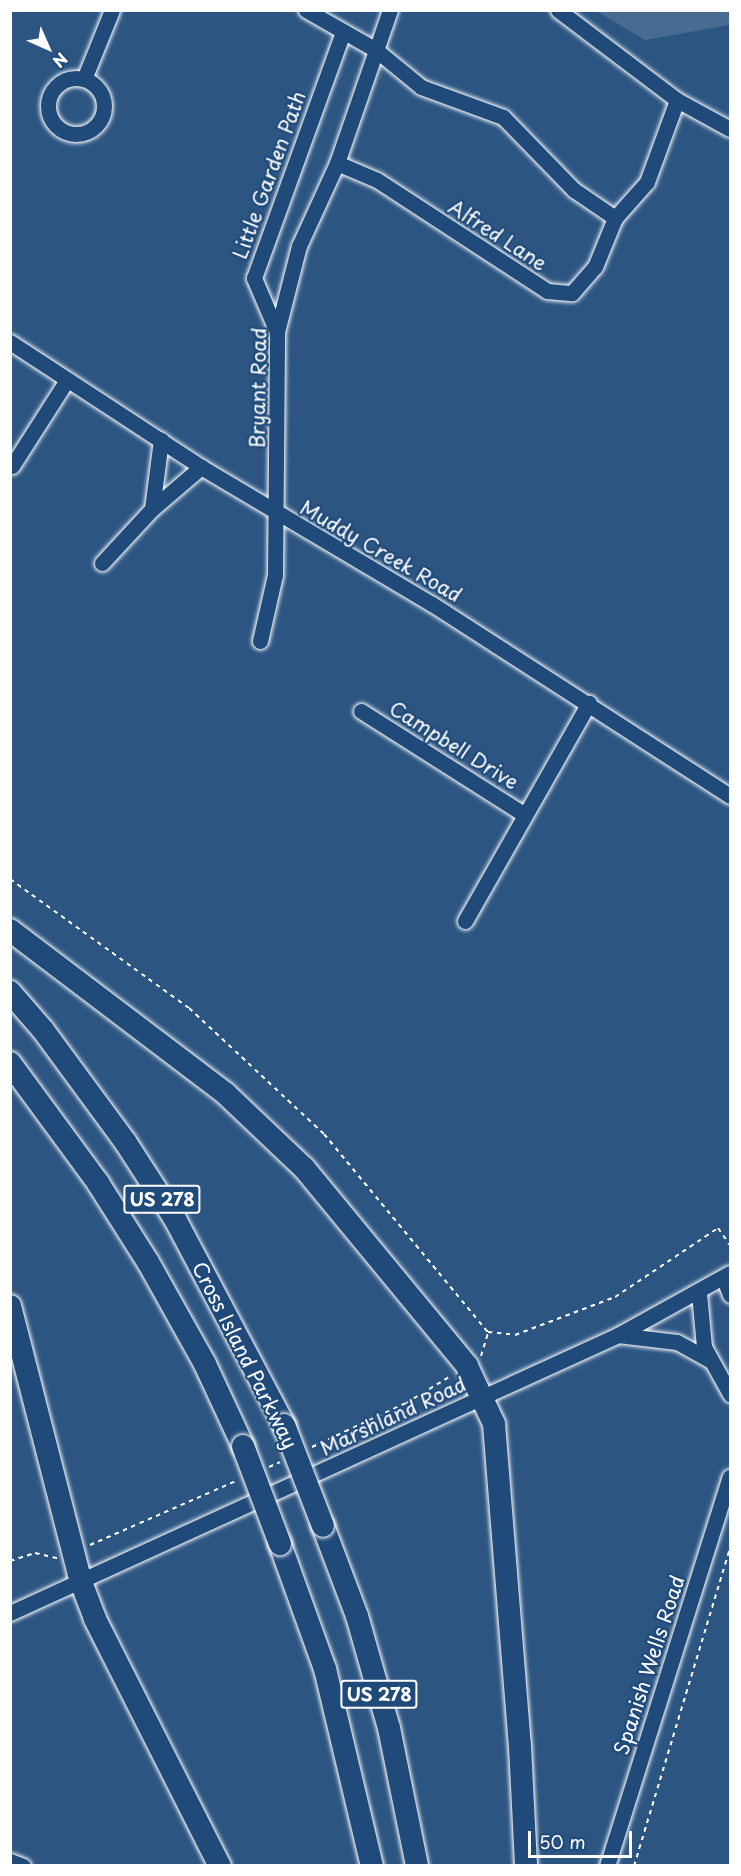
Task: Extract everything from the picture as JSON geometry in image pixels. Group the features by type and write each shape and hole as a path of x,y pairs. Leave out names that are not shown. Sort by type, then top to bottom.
{"highway":[{"path":"10,930 226,1094 304,1168 467,1366 494,1424 520,1746 526,1866"},
{"name":"Cross Island Parkway","path":"10,992 43,1030 126,1143 175,1219 284,1425 357,1616 386,1717 417,1866"},
{"name":"Cross Island Parkway","path":"10,1063 98,1183 148,1263 206,1364 243,1446 325,1669 372,1866"},
{"path":"10,1306 81,1582 95,1619 220,1866"}],"street":[{"path":"84,79 112,10"},
{"path":"306,10 376,50 421,87 503,117 574,190 615,218"},
{"name":"Bryant Road","path":"260,641 274,575 274,513 279,435 277,332 299,246 337,163 390,10"},
{"path":"558,10 677,100 730,129"},
{"name":"Little Garden Path","path":"277,332 254,278 343,32"},
{"name":"Alfred Lane","path":"337,163 377,180 547,291 572,293 595,267 615,218 647,182 677,100"},
{"name":"Muddy Creek Road","path":"10,342 201,467 274,513 432,604 589,703 730,796"},
{"path":"12,466 67,380"},
{"path":"152,509 161,440"},
{"path":"102,562 152,509 201,467"},
{"name":"Campbell Drive","path":"465,921 589,703"},
{"name":"Campbell Drive","path":"361,711 525,815"},
{"path":"727,1276 730,1295"},
{"name":"Marshland Road","path":"10,1613 618,1335 727,1276"},
{"path":"699,1293 700,1329 710,1360 730,1394"},
{"path":"618,1335 677,1342 710,1360"},
{"name":"Spanish Wells Road","path":"608,1866 730,1478"},
{"path":"10,1861 23,1866"}],"path":[{"path":"10,879 189,1008 324,1134 488,1332 515,1335 615,1297 718,1228 730,1245"},
{"path":"634,1866 730,1548"}],"shaded area":[{"path":"596,11 730,11 730,25 645,40"}]}
